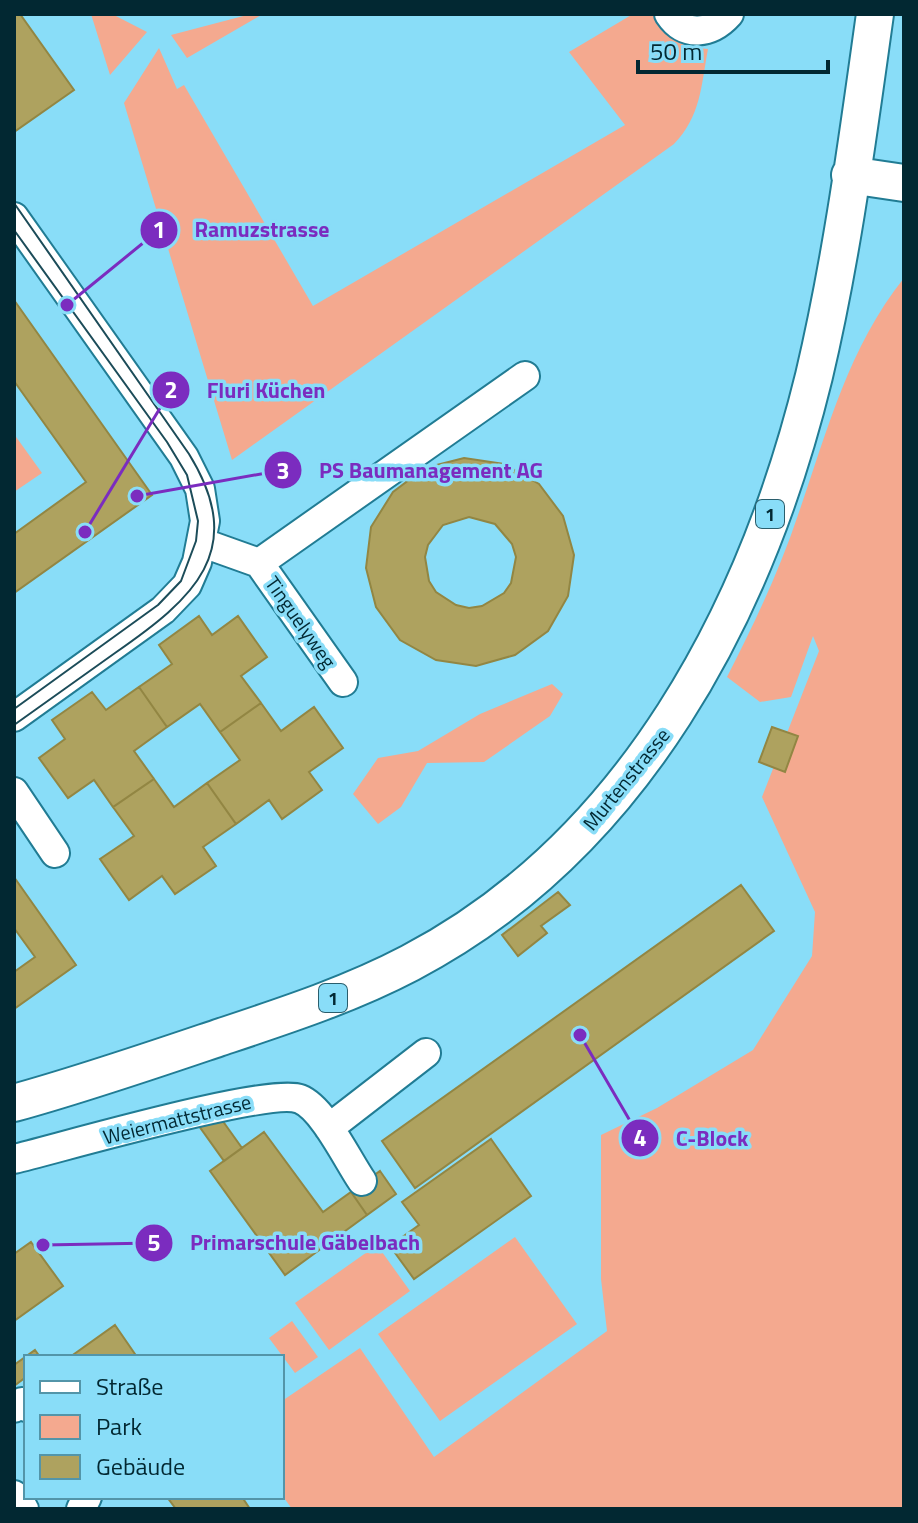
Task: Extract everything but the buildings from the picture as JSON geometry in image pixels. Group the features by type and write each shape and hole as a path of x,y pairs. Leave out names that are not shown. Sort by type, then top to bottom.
{"main road":[{"name":"Murtenstrasse","path":"14,1103 314,1006 369,984 443,944 503,904 600,816 677,713 714,647 756,555 814,376 875,14"},
{"path":"850,175 904,183"}],"street":[{"path":"669,14 678,25 694,31 711,28 729,14"},
{"path":"14,217 184,457 200,489 205,521 203,543 187,585 177,598 14,717"},
{"path":"203,543 259,563 525,376"},
{"name":"Tinguelyweg","path":"259,563 343,682"},
{"path":"14,792 55,853"},
{"path":"329,1128 426,1053"},
{"name":"Weiermattstrasse","path":"14,1159 275,1097 299,1098 309,1104 329,1128 362,1181"},
{"path":"14,1495 24,1509"}],"green space":[{"path":"91,14 112,14 147,32 110,75"},
{"path":"251,14 263,14 187,58 171,35"},
{"path":"633,14 657,14 664,31 675,41 708,49 695,111 674,144 232,460 124,103 159,48 177,89 184,85 313,306 625,125 569,52"},
{"path":"904,278 904,1509 292,1509 284,1498 284,1400 360,1348 434,1457 607,1331 601,1279 601,1135 657,1108 753,1050 812,956 815,912 762,797 819,651 813,636 791,697 760,702 727,677 783,557 853,362"},
{"path":"14,434 42,473 14,492"},
{"path":"552,684 563,694 550,716 484,762 427,763 401,807 378,824 353,794 378,758 418,751 480,714"},
{"path":"515,1237 577,1324 440,1421 378,1334"},
{"path":"377,1245 410,1291 329,1350 295,1303"},
{"path":"292,1321 318,1357 295,1373 269,1338"}],"tram line":[{"path":"14,203 189,454 206,488 214,518 213,545 204,570 189,592 143,633 14,725"},
{"path":"14,230 167,442 187,475 198,521 196,541 181,581 158,605 14,709"}],"place":[{"name":"Ramuzstrasse","path":"67,305"},
{"name":"PS Baumanagement AG","path":"137,496"},
{"name":"Fluri Küchen","path":"85,532"},
{"name":"C-Block","path":"580,1035"},
{"name":"Primarschule Gäbelbach","path":"43,1245"}]}
